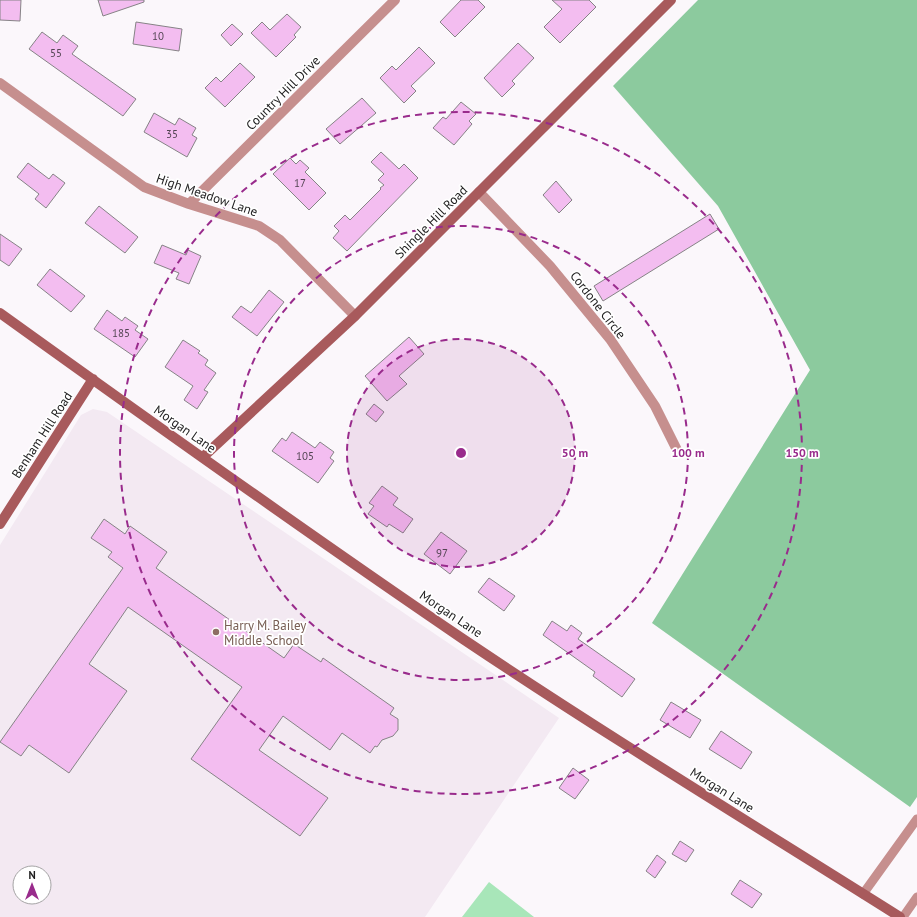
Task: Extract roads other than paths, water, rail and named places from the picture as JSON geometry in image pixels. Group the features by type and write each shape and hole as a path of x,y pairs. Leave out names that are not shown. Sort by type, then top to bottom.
{"street":[{"name":"Country Hill Drive","path":"189,204 394,0"},
{"name":"Shingle Hill Road","path":"203,458 355,316 671,0"},
{"name":"High Meadow Lane","path":"0,83 144,187 189,204 259,226 280,240 355,316"},
{"name":"Cordone Circle","path":"479,192 550,266 610,339 655,406 678,450"},
{"name":"Morgan Lane","path":"0,313 203,458 464,639 658,765 902,917"},
{"name":"Benham Hill Road","path":"0,524 93,379"}],"lane":[{"path":"863,894 917,818"},
{"path":"902,917 917,897"}],"place":[{"name":"Harry M. Bailey Middle School","path":"216,632"}]}
